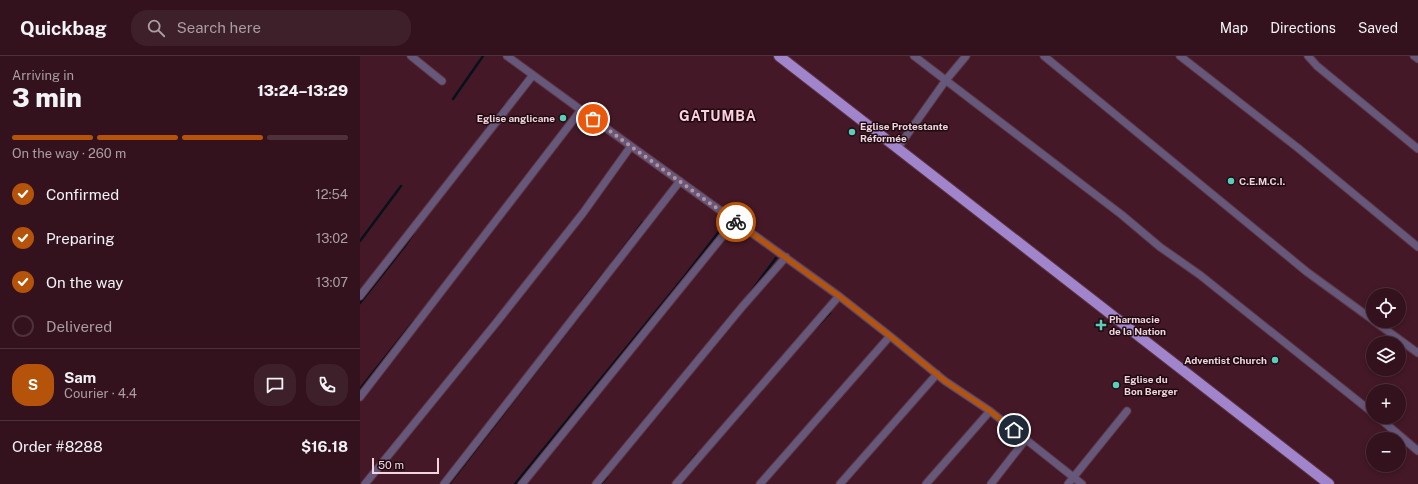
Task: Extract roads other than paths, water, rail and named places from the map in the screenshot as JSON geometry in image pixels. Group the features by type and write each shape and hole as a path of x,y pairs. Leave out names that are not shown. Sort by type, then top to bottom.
{"main road":[{"path":"779,56 1329,484"}],"street":[{"path":"411,56 442,81"},
{"path":"508,56 839,296 945,381 990,411 1082,484"},
{"path":"914,56 1122,215 1160,247 1200,276 1366,407"},
{"path":"897,149 946,80 966,56"},
{"path":"1044,56 1307,272 1366,316"},
{"path":"1180,56 1298,148 1418,247"},
{"path":"1308,56 1317,66 1418,150"},
{"path":"1414,56 1418,59"},
{"path":"360,296 533,75"},
{"path":"360,397 581,110"},
{"path":"365,484 441,392 583,213 631,146"},
{"path":"444,484 680,181"},
{"path":"522,484 735,221"},
{"path":"596,484 742,307 786,257"},
{"path":"676,484 839,296"},
{"path":"1383,328 1418,353"},
{"path":"760,484 890,336"},
{"path":"840,484 937,374"},
{"path":"926,484 990,411"},
{"path":"1068,484 1127,411"},
{"path":"1386,424 1418,451"},
{"path":"991,484 1026,439"}],"waterway":[{"path":"453,99 483,56"},
{"path":"513,95 525,80"},
{"path":"488,127 505,105"},
{"path":"360,241 401,186"},
{"path":"515,484 684,277 728,220"},
{"path":"612,263 643,222"},
{"path":"360,303 413,234"},
{"path":"750,293 776,258"},
{"path":"581,302 604,273"},
{"path":"449,484 582,312"},
{"path":"811,333 830,313"},
{"path":"360,389 414,321"},
{"path":"682,472 697,454"},
{"path":"601,484 607,477"}],"place":[{"name":"Eglise anglicane","path":"563,118"},
{"name":"Eglise Protestante Réformée","path":"852,132"},
{"name":"C.E.M.C.I.","path":"1231,181"},
{"name":"Pharmacie de la Nation","path":"1101,325"},
{"name":"Adventist Church","path":"1275,360"},
{"name":"Eglise du Bon Berger","path":"1116,385"}],"district":[{"name":"GATUMBA","path":"718,116"}]}
